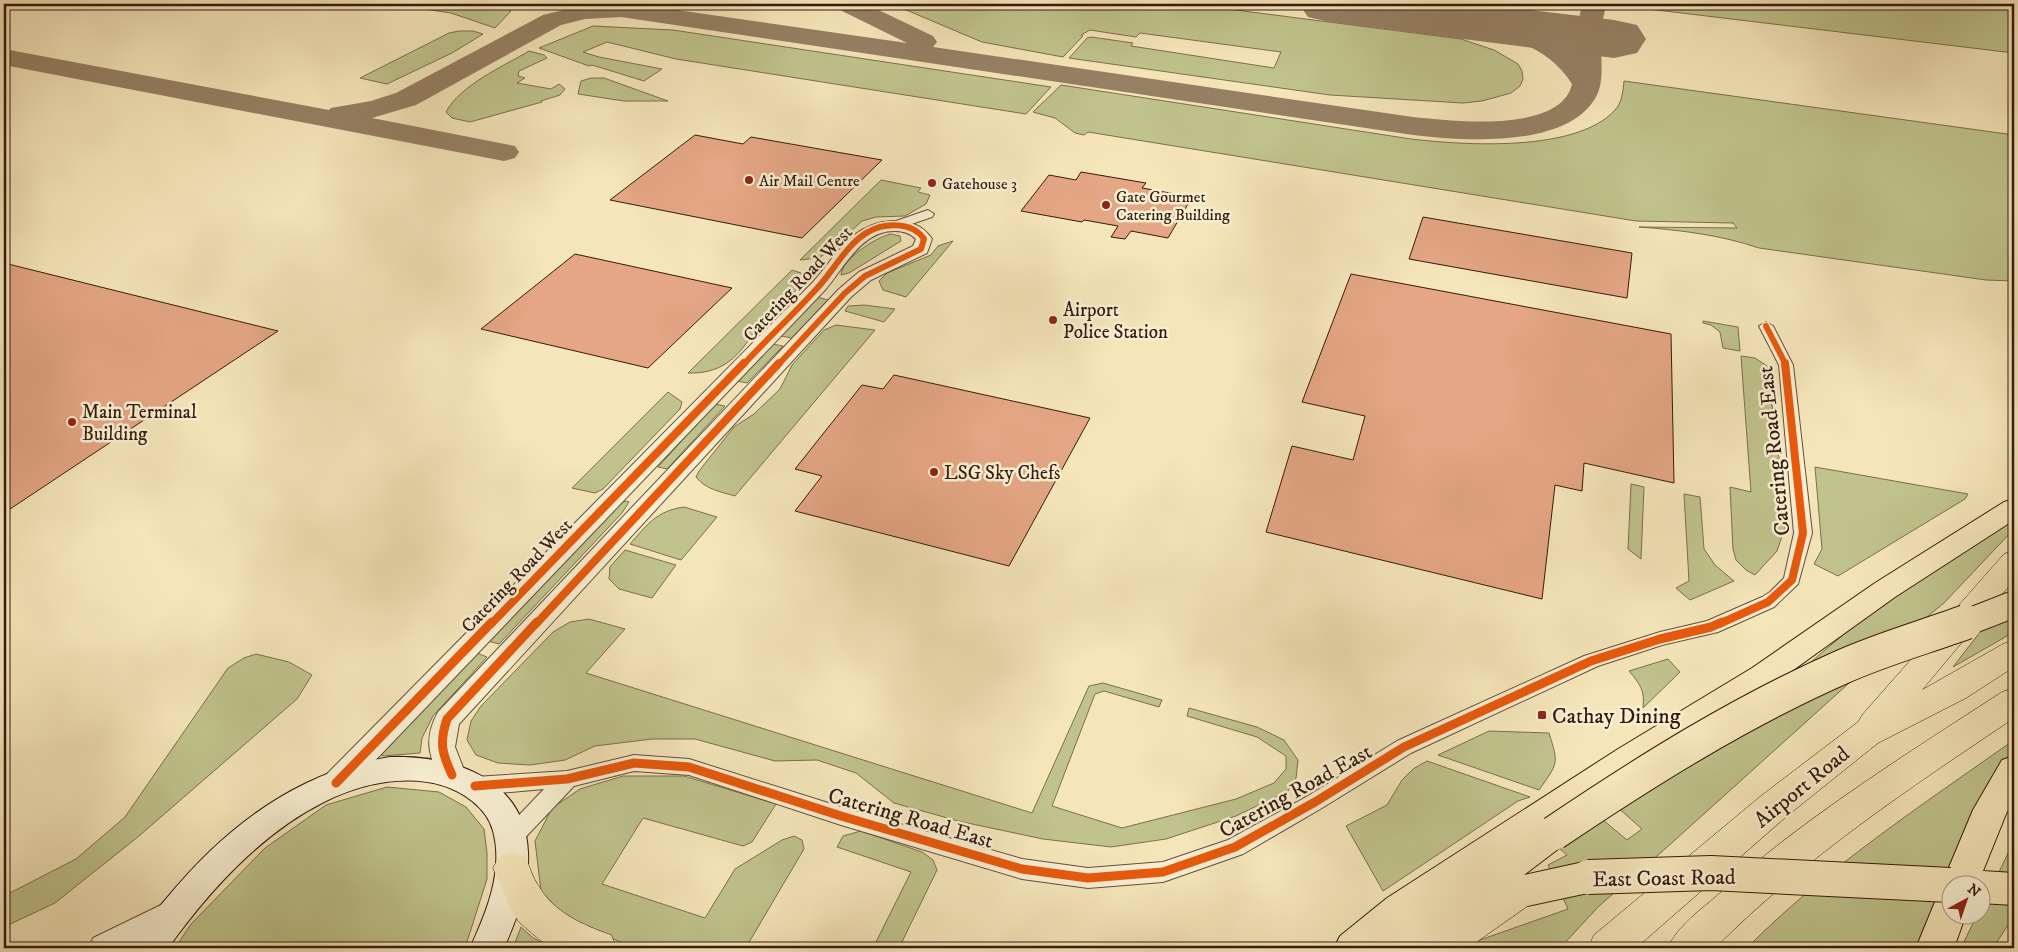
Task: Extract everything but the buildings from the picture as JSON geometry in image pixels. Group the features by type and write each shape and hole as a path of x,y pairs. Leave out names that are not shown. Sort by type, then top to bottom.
{"highway":[{"path":"1866,734 2014,561"},
{"name":"Airport Road","path":"1608,948 1774,806 1866,734 1954,689 2014,652"},
{"path":"1688,948 1724,913 1823,831 2014,701"},
{"path":"511,853 523,899 534,913 555,930 597,948"},
{"path":"1436,948 1515,893"}],"main road":[{"path":"1353,948 1400,910 1544,814 1630,758 1702,716 1763,676 1885,590 1951,546 2014,508"},
{"path":"1470,902 1500,872 1630,781 1740,718 1820,677 1901,643 2014,604"},
{"path":"148,948 179,907 226,856 263,823 312,793 336,783 373,772 404,769 438,771 464,780 496,803 507,824 511,853 502,908 487,948"},
{"path":"1964,874 1990,810 2014,769"},
{"name":"East Coast Road","path":"1392,948 1450,911 1470,902 1588,877 1711,872 1940,884"},
{"path":"1990,888 2014,889"},
{"path":"1935,948 1944,924"}],"street":[{"name":"Catering Road West","path":"336,783 819,286 864,234 876,228 894,226 910,228 927,220 921,248 865,276 845,293 447,718 440,740 443,756 464,780"},
{"name":"Catering Road East","path":"464,780 567,779 634,763 689,767 841,816 1022,868 1088,878 1163,872 1235,847 1315,802 1404,748 1591,661 1660,639 1711,627 1768,602 1782,590 1792,580 1804,533 1786,365 1766,326"},
{"path":"511,853 527,819 567,779"},
{"path":"104,948 138,932 179,907"}],"green space":[{"path":"392,4 492,4 505,7 511,11 495,28 451,13"},
{"path":"892,4 1189,4 1461,39 1494,50 1518,64 1522,71 1523,79 1520,86 1511,93 1482,101 1463,103 1330,95 1069,58 1087,38 1091,37 1133,43 1131,46 1274,68 1281,52 1140,33 1136,37 1090,30 1081,35 1083,36 1063,57 982,42"},
{"path":"1641,4 2014,4 2014,53 1640,8"},
{"path":"593,26 673,30 1051,87 1026,114 676,59 607,42 583,52 599,57 662,69 644,81 592,65 589,66 539,48"},
{"path":"473,31 483,34 452,53 387,84 360,78 449,33"},
{"path":"529,51 544,55 547,58 519,71 518,76 525,78 517,83 551,89 559,84 565,89 560,95 542,102 470,122 452,118 446,112 461,93 483,77"},
{"path":"591,78 604,78 668,101 624,101 578,94 581,81"},
{"path":"1624,81 2014,135 2014,281 1986,280 1759,248 1700,234 1639,227 1737,228 1733,223 1636,221 1088,132 1084,135 1075,133 1055,118 1033,112 1061,85 1411,139 1459,143 1518,143 1547,140 1574,134 1597,124 1615,110 1619,104"},
{"path":"881,180 921,188 918,192 930,195 926,204 905,216 876,217 862,221 827,253 818,258 800,260"},
{"path":"891,234 900,236 901,241 849,273 841,275 847,262 853,256 877,239"},
{"path":"953,241 906,297 883,290 879,281 887,273 931,255 938,246"},
{"path":"792,270 801,273 806,279 803,284 767,312 760,320 747,343 734,358 726,364 709,371 688,373"},
{"path":"817,297 828,300 792,338 781,336"},
{"path":"864,305 895,309 884,322 845,311 848,306"},
{"path":"1703,321 1738,327 1740,351 1723,348 1720,332 1711,325 1703,323"},
{"path":"836,325 875,330 735,496 714,489 700,481 696,477 699,471 734,427 754,414 780,389 792,365 824,330"},
{"path":"772,344 783,346 747,383 737,381"},
{"path":"1741,356 1755,358 1767,366 1785,504 1785,527 1777,551 1755,575 1746,570 1736,560 1733,549 1730,487 1751,492"},
{"path":"668,392 682,402 680,409 603,489 595,493 572,488"},
{"path":"715,404 725,406 667,469 658,467"},
{"path":"1815,467 1968,494 1965,499 1838,576 1814,564 1822,549"},
{"path":"1631,484 1644,487 1641,559 1628,549"},
{"path":"1684,494 1700,497 1704,549 1715,565 1734,581 1690,600 1676,588 1689,581"},
{"path":"625,501 629,502 622,513 499,644 488,641 616,507"},
{"path":"684,507 717,517 681,560 630,544 659,515"},
{"path":"2014,520 2014,529 1944,603 1878,657 1599,906 1560,948 1469,948 1477,941 1568,909 1548,865 1567,855 1549,839 1603,820 1627,840 1642,829 1599,791 1786,683 1895,591"},
{"path":"625,550 676,565 652,598 619,589 609,579 610,567"},
{"path":"2014,588 2014,632 1953,667"},
{"path":"589,619 625,629 586,673 1032,813 1089,686 1103,683 1162,700 1159,707 1104,691 1095,694 1052,806 1122,828 1236,799 1274,783 1286,769 1286,756 1257,737 1187,716 1189,708 1257,727 1284,740 1298,760 1296,778 1288,791 1236,816 1166,839 1111,847 1043,839 958,821 894,803 856,773 817,760 775,761 695,739 652,739 595,746 565,760 530,765 498,763 476,755 467,740 471,721 481,706 553,632 570,622"},
{"path":"477,653 487,657 433,716 422,738 420,753 382,756 382,754"},
{"path":"256,654 289,662 312,675 297,699 139,836 55,903 4,927 4,896 76,859 125,817 228,668 244,658"},
{"path":"1668,659 1680,672 1643,708 1641,688 1629,671"},
{"path":"1489,731 1549,733 1555,763 1539,790 1438,755"},
{"path":"2014,740 2014,778 1987,822 1959,874 1940,874 1940,910 1920,948 1747,948 1809,891 1910,813"},
{"path":"1427,761 1530,797 1518,801 1383,891 1346,826 1387,805 1402,780 1413,769"},
{"path":"623,776 684,776 776,804 752,842 743,846 643,818 602,884 705,918 735,869 782,840 794,836 802,840 804,849 748,944 757,948 636,948 570,922 541,891 535,841 552,808 580,789"},
{"path":"387,787 439,792 466,807 484,829 487,853 487,879 465,948 175,948 191,924 265,848 326,805"},
{"path":"861,831 922,852 933,860 937,870 899,948 873,948 911,872 837,847 843,836"},
{"path":"2014,841 2014,916 1993,948 1961,948 1973,924 1990,924 1990,890"},
{"path":"521,927 532,937 551,948 513,948"}],"taxiway":[{"path":"586,4 1413,126 1478,130 1505,129 1531,125 1554,119 1572,109 1583,95 1587,82 1588,38 1594,4"},
{"path":"847,4 924,42"},
{"path":"1375,10 1420,10 1446,4"},
{"path":"341,114 375,109 406,99 552,20 585,12 618,10"},
{"path":"1459,20 1512,32 1549,46 1577,68 1585,82"},
{"path":"4,57 504,152"}],"runway":[{"path":"1329,4 1614,39"}],"cycle path":[{"path":"336,783 819,286 861,237 878,227 887,226 908,227 920,233 924,239 921,249 865,276 845,293 447,719 441,741 443,753 452,775"},
{"path":"475,786 567,779 634,763 689,767 841,816 1022,869 1088,878 1163,872 1235,847 1315,802 1404,747 1591,661 1660,639 1711,627 1768,602 1776,596 1792,580 1803,533 1786,365 1766,326"}],"place":[{"name":"Air Mail Centre","path":"749,180"},
{"name":"Gatehouse 3","path":"932,183"},
{"name":"Gate Gourmet Catering Building","path":"1106,205"},
{"name":"Airport Police Station","path":"1053,320"},
{"name":"Main Terminal Building","path":"72,422"},
{"name":"LSG Sky Chefs","path":"934,472"},
{"name":"Cathay Dining","path":"1542,715"}]}
